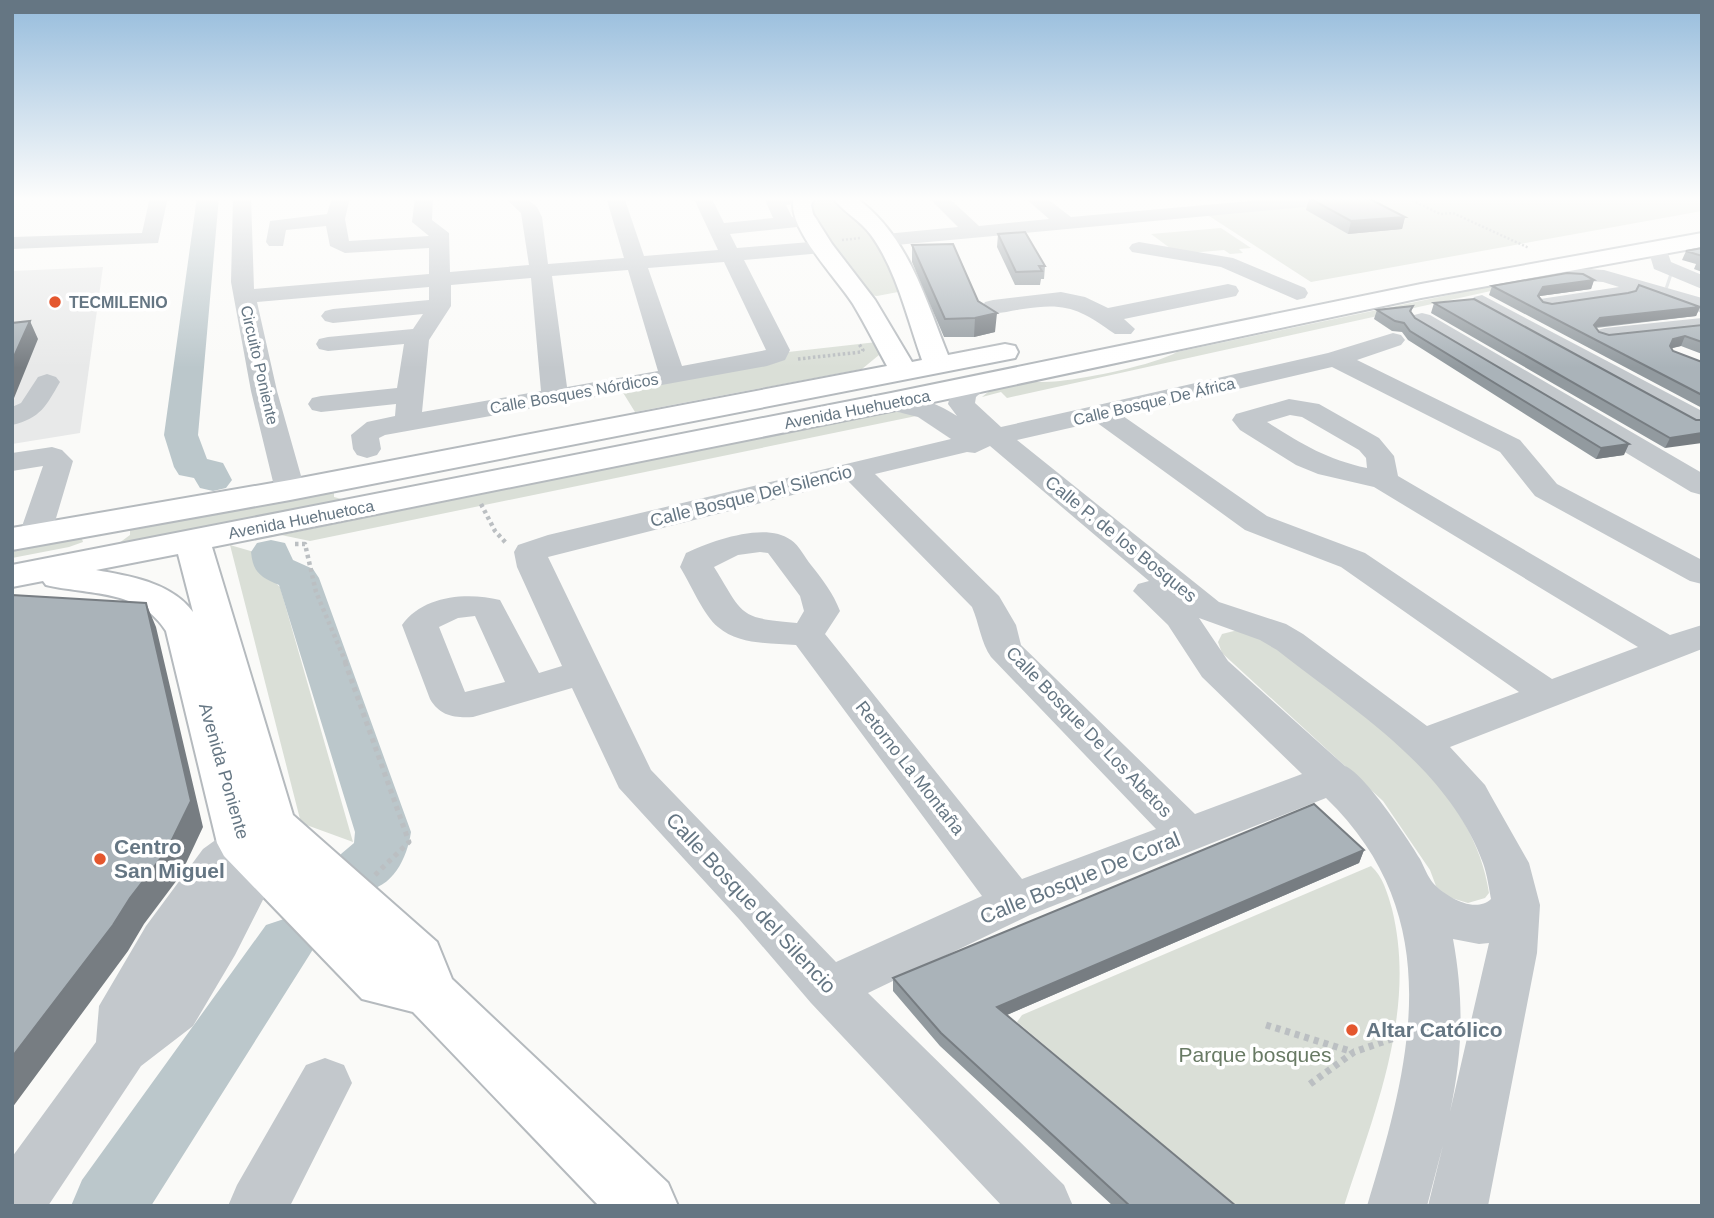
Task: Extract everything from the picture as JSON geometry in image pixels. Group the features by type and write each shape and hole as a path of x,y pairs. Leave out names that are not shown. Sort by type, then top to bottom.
{"main road":[{"path":"831,254 863,300 897,387"},
{"path":"894,254 938,365"},
{"path":"1658,254 1664,272"},
{"name":"Avenida Huehuetoca","path":"22,555 84,527 290,490 367,462 810,390 976,385 1046,370 1421,305 1531,272 1664,272"},
{"name":"Avenida Huehuetoca","path":"22,555 80,563 836,413 897,387 938,365 1017,351 1113,322 1383,275 1412,281 1421,305"},
{"path":"863,300 889,300 912,296"},
{"path":"1017,351 1011,356 1014,362 1026,368 1046,370"},
{"path":"810,390 839,398 836,413"},
{"path":"367,462 360,484 362,492 370,499 385,502"},
{"path":"80,563 99,548 103,538 98,530 84,527"},
{"name":"Avenida Poniente","path":"192,541 265,842"},
{"name":"Avenida Poniente","path":"22,555 129,587 155,598 181,620 265,842"},
{"path":"265,842 343,891 418,958 429,992 645,1206"},
{"path":"265,842 382,983 429,992"}],"street":[{"name":"Circuito Poniente","path":"243,254 244,291 264,391 290,490"},
{"path":"372,270 375,254"},
{"path":"409,423 409,395 415,346 440,306 440,254"},
{"path":"537,254 555,397"},
{"path":"633,254 672,375"},
{"path":"244,291 539,267 659,254"},
{"path":"729,254 778,350 776,355"},
{"path":"1179,254 1215,259 1297,292"},
{"path":"1531,272 1604,276 1664,272 1702,285"},
{"path":"1548,304 1664,272"},
{"path":"1664,272 1702,306"},
{"path":"993,307 1056,299 1072,300 1113,322 1228,291"},
{"path":"1482,302 1702,422"},
{"path":"1421,305 1694,486"},
{"path":"332,316 440,306"},
{"path":"1605,335 1702,325"},
{"path":"328,344 420,335"},
{"name":"Calle Bosque De África","path":"984,439 1335,359 1393,340"},
{"name":"Calle Bosques Nórdicos","path":"367,462 364,437 368,432 776,355"},
{"path":"1335,359 1510,446 1522,458 1533,479 1546,490 1702,574"},
{"path":"12,417 31,408 47,382"},
{"name":"Calle P. de los Bosques","path":"976,385 964,394 961,404 984,439 1183,620 1215,669 1335,778 1371,822 1415,895 1433,959 1438,1007 1429,1094 1397,1206"},
{"name":"Calle P. de los Bosques","path":"897,387 914,405 932,411 984,439 1208,609 1256,626 1290,642 1422,743 1470,796 1488,825 1506,863 1516,905 1512,953 1501,1012 1458,1206"},
{"path":"321,404 409,395"},
{"path":"1103,414 1255,523 1353,560 1549,695"},
{"name":"Calle Bosque Del Silencio","path":"530,552 548,545 984,439"},
{"path":"12,462 52,456 59,461 22,555"},
{"name":"Calle Bosque De Los Abetos","path":"855,471 987,603 998,625 1004,649 1189,835"},
{"path":"1384,480 1685,643"},
{"name":"Calle Bosque del Silencio","path":"530,552 534,567 634,778 756,905 829,988 1043,1206"},
{"path":"1201,651 1200,639 1209,629 1235,623 1256,626"},
{"name":"Retorno La Montaña","path":"807,635 1013,902"},
{"path":"1422,743 1685,643"},
{"path":"527,688 585,672"},
{"name":"Calle Bosque De Coral","path":"829,988 1013,902 1335,778"},
{"path":"13,1206 122,1049 175,1010 218,941 265,842"},
{"path":"1415,895 1433,910 1455,921 1483,925 1505,919 1516,905"},
{"path":"258,1206 325,1083"}],"path":[{"path":"776,355 803,359 861,352 863,350 859,344"},
{"path":"293,544 305,544 316,592 368,721 409,842 377,874 343,891"},
{"path":"1266,1025 1354,1052"},
{"path":"1310,1084 1354,1052 1394,1038"}],"shaded area":[{"path":"103,267 80,433 12,444 12,271"}],"green space":[{"path":"836,254 886,254 892,263 898,292 877,296 861,294"},
{"path":"1268,254 1466,254 1311,282"},
{"path":"1544,275 1554,277 1007,398 1001,392 982,397 999,386 1103,374 1153,362 1177,352"},
{"path":"877,342 879,355 862,369 635,412 622,391 788,352"},
{"path":"891,411 921,415 310,541 281,535"},
{"path":"345,483 334,492 334,497 349,501 115,546 130,535 130,527"},
{"path":"81,536 83,542 69,547 12,558 12,545"},
{"path":"230,545 254,552 263,572 280,587 353,842 301,823"},
{"path":"1238,630 1260,632 1330,684 1400,744 1432,777 1458,813 1478,851 1489,893 1485,898 1468,903 1448,897 1436,886 1430,870 1383,801 1222,653 1218,642 1222,634"},
{"name":"Parque bosques","path":"1371,866 1382,880 1392,909 1398,947 1399,985 1389,1060 1344,1206 1235,1206 1017,1022 1022,1015"}],"building":[{"path":"916,254 957,254 978,301 997,313 975,318 945,319"},
{"path":"1007,254 1038,254 1045,266 1039,266 1042,271 1016,272"},
{"path":"1567,273 1583,274 1594,280 1543,287 1538,296 1543,302 1552,304 1628,293 1636,291 1639,285 1700,307 1600,318 1594,325 1599,332 1609,335 1702,325 1702,342 1685,336 1673,339 1670,346 1673,351 1702,362 1702,395 1492,286"},
{"path":"1474,299 1696,420 1702,420 1702,433 1670,438 1434,303"},
{"path":"1413,306 1410,311 1415,318 1629,444 1601,448 1410,331 1404,323 1395,321 1377,310"},
{"path":"30,321 12,361 12,323"},
{"name":"Centro San Miguel","path":"12,595 146,603 191,801 167,850 12,1057"},
{"path":"1314,804 1364,850 997,1007 1236,1206 1130,1206 941,1033 893,978"}],"waterway":[{"path":"202,254 181,435 192,467 210,471 213,480"},
{"path":"271,552 273,567 298,578 383,832 380,853 361,869"},
{"path":"108,1206 287,943"}],"place":[{"name":"TECMILENIO","path":"55,302"},
{"name":"Centro San Miguel","path":"100,859"},
{"name":"Altar Católico","path":"1352,1030"}]}
